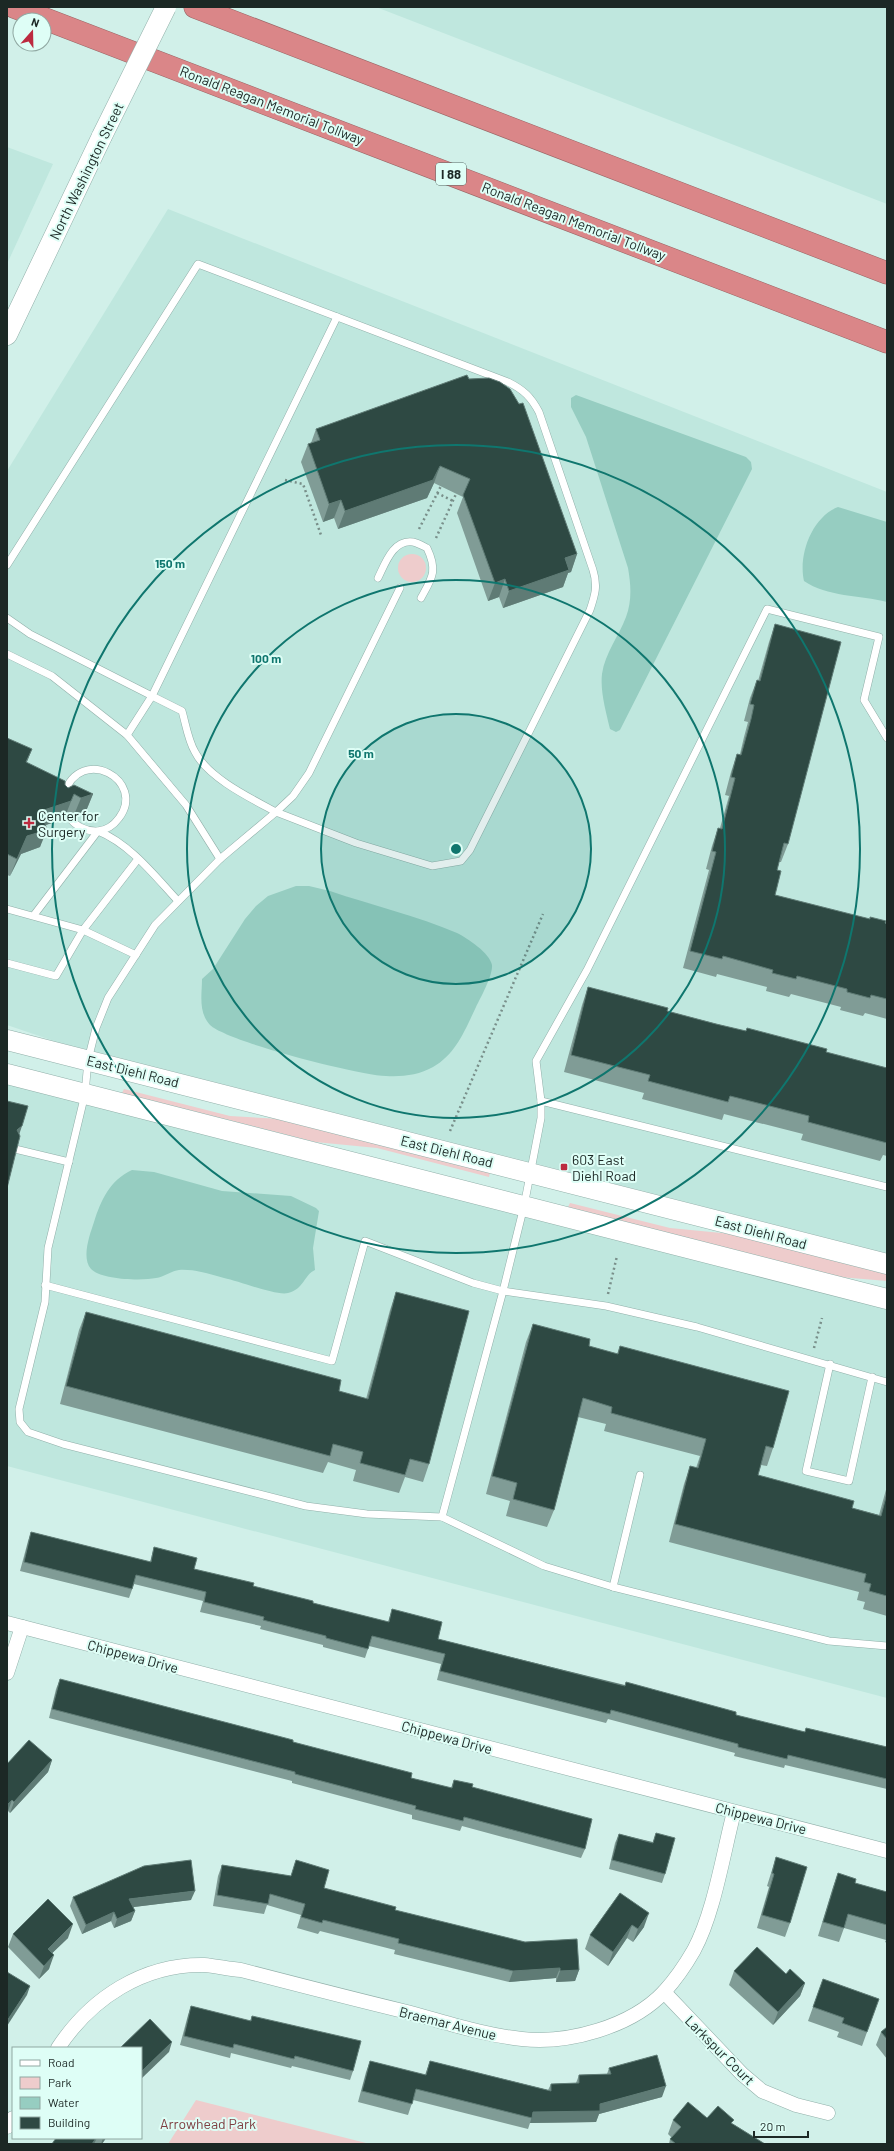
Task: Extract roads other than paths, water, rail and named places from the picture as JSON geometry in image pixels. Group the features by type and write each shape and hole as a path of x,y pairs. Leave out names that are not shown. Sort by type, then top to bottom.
{"highway":[{"name":"Ronald Reagan Memorial Tollway","path":"14,7 887,342"},
{"path":"195,7 887,273"}],"street":[{"name":"North Washington Street","path":"7,335 102,136 166,7"},
{"name":"East Diehl Road","path":"7,1040 887,1264"},
{"path":"7,1074 887,1298"},
{"name":"Chippewa Drive","path":"7,1623 887,1851"},
{"path":"7,1673 22,1627"},
{"name":"Braemar Avenue","path":"59,2047 70,2030 90,2008 110,1993 130,1981 157,1971 182,1966 205,1965 241,1970 494,2035 521,2039 563,2039 594,2032 631,2015 664,1992 694,1950 705,1925 734,1812"},
{"name":"Larkspur Court","path":"664,1992 742,2074 762,2091 796,2106 828,2113"}],"lane":[{"path":"7,565 198,264 508,382 522,389 530,396 539,412 597,583 590,610 470,850 461,861 432,866 356,843 276,812 230,787 195,754 182,711 30,634 7,618"},
{"path":"127,735 152,696 338,317"},
{"path":"378,578 390,554 399,545 412,542 427,548 433,560 434,573 421,598"},
{"path":"400,588 309,773 293,796 220,859 155,925 108,998 96,1028 88,1060 86,1094 48,1248 45,1302 19,1409 20,1422 28,1432 63,1444 306,1506 367,1514 442,1517 544,1566 613,1587 829,1641 887,1646"},
{"path":"442,1517 503,1292 524,1206 541,1118 541,1101 536,1061 587,970 767,609 879,637 864,700 887,738"},
{"path":"7,654 52,676 127,735 186,805 220,859"},
{"path":"34,915 98,831 105,829 117,821 124,809 125,795 119,782 114,777 108,773 94,769 81,772 70,781 64,794 63,801"},
{"path":"69,817 84,829 98,831 114,837 138,859 178,901"},
{"path":"7,963 56,976 83,930 138,859"},
{"path":"7,909 34,915 83,930 136,955"},
{"path":"541,1101 887,1187"},
{"path":"15,1149 69,1162"},
{"path":"45,1285 332,1361 365,1241 473,1283 503,1292 610,1307 697,1327 830,1364 887,1382"},
{"path":"830,1364 806,1472 849,1481 872,1377"},
{"path":"613,1587 640,1475"}],"water":[{"path":"576,395 746,457 751,462 752,469 620,730 616,732 610,729 605,709 602,674 606,659 628,611 630,581 628,568 586,437 571,407 571,398"},
{"path":"838,507 887,522 887,602 833,593 804,581 803,560 809,538 821,519"},
{"path":"296,886 309,886 330,891 442,927 466,938 483,951 492,965 491,974 459,1041 441,1062 428,1070 410,1075 386,1076 371,1074 323,1064 266,1048 241,1040 210,1025 206,1020 202,1009 202,979 213,969 245,919 256,906 268,896"},
{"path":"132,1170 154,1172 222,1191 291,1196 316,1208 319,1211 313,1248 315,1270 297,1289 288,1293 266,1290 208,1273 190,1270 179,1270 150,1279 122,1279 96,1273 88,1264 86,1252 97,1214 103,1199 112,1185 124,1174"}],"place":[{"name":"Center for Surgery","path":"29,823"},
{"name":"603 East Diehl Road","path":"564,1167"}],"park label":[{"name":"Arrowhead Park","path":"208,2123"}]}
